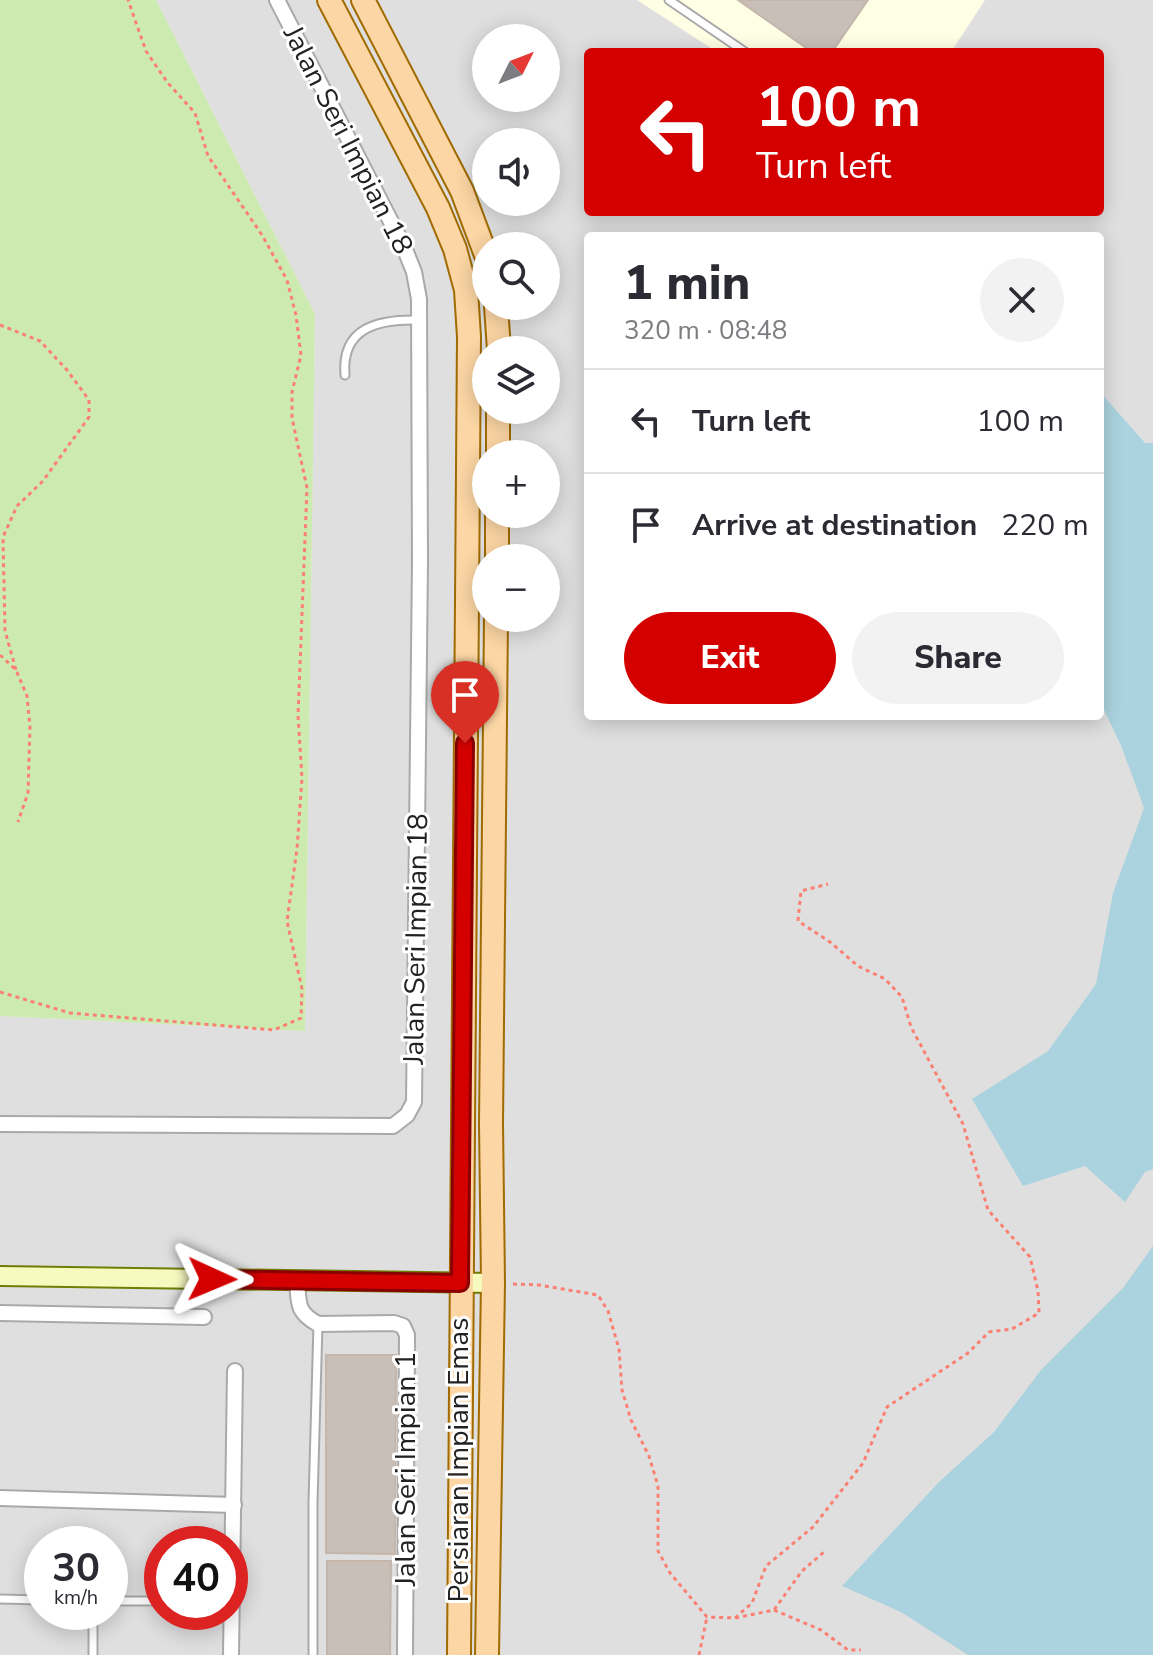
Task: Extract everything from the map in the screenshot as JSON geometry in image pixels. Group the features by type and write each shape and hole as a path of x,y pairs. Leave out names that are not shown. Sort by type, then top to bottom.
{"main road":[{"name":"Persiaran Impian Emas","path":"329,0 438,208 455,249 466,290 469,353 459,1655"},
{"path":"363,0 462,191 480,232"},
{"name":"Persiaran Impian Emas","path":"487,1655 493,1283 491,1123 496,632"}],"street":[{"name":"Jalan Seri Impian 18","path":"0,1124 393,1126 407,1115 414,1102 420,562 419,299 414,272 404,247 277,0"},
{"path":"0,1276 493,1283"},
{"path":"297,1281 300,1309 307,1318 318,1324"},
{"path":"0,1313 204,1317"},
{"name":"Jalan Seri Impian 1","path":"318,1324 394,1323 403,1326 407,1335 405,1655"},
{"path":"233,1526 235,1371"},
{"path":"0,1498 234,1505"},
{"path":"231,1630 231,1655"}],"lane":[{"path":"669,0 739,48"},
{"path":"345,375 344,358 353,341 370,325 395,320 419,320"},
{"path":"313,1655 318,1324"},
{"path":"0,1599 24,1600"},
{"path":"93,1630 93,1655"}],"path":[{"path":"0,992 70,1013 274,1030 301,1018 302,989 287,921 297,849 302,778 298,716 307,488 292,418 292,392 301,355 296,315 287,280 262,235 208,156 195,113 167,82 146,51 128,0"},
{"path":"0,325 40,341 89,400 89,417 43,481 17,506 3,537 5,631 27,696 30,738 28,793 18,822"},
{"path":"0,655 16,670"},
{"path":"735,1618 752,1603 766,1566 813,1527 863,1463 887,1407 968,1353 989,1332 1012,1329 1039,1313 1038,1291 1030,1257 988,1210 963,1124 911,1027 902,997 885,979 858,966 798,921 801,891 828,884"},
{"path":"493,1283 539,1285 598,1295 608,1311 619,1349 622,1390 658,1486 658,1551 670,1573 707,1617 735,1618 774,1610 821,1630 848,1650 861,1650"},
{"path":"774,1610 802,1571 824,1552"},
{"path":"699,1655 707,1617"}],"shaded area":[{"path":"156,0 1153,0 1153,1655 0,1655 0,1016 305,1031 315,314"},
{"path":"637,0 985,0 954,48 711,48"}],"green space":[{"path":"0,0 156,0 315,314 305,1031 0,1016"}],"water":[{"path":"1104,397 1145,443 1153,443 1153,1169 1145,1172 1125,1202 1085,1166 1023,1186 972,1099 1048,1051 1096,984 1113,893 1144,808 1104,710"},
{"path":"1153,1246 1153,1655 968,1655 901,1612 842,1586 939,1482 994,1432 1041,1370 1123,1288"}],"building":[{"path":"738,0 868,0 835,48 806,48"},
{"path":"326,1355 396,1355 395,1554 326,1553"},
{"path":"327,1561 391,1561 390,1655 327,1655"}],"route":[{"path":"212,1279 460,1283 465,743"}]}
